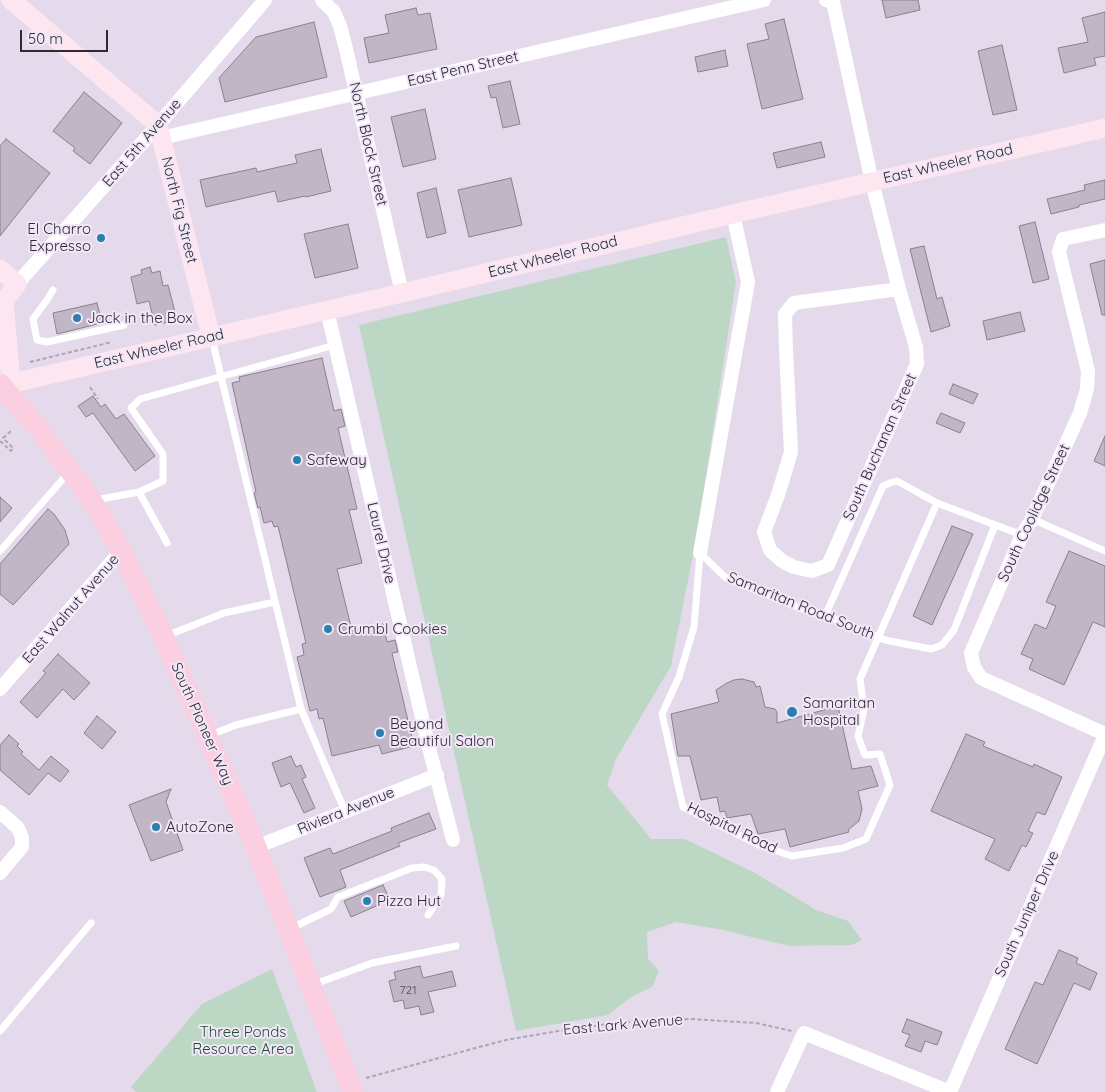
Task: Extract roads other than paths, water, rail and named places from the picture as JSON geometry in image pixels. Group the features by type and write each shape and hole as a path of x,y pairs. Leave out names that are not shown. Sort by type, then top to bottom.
{"main road":[{"path":"11,0 159,132"},
{"name":"East Wheeler Road","path":"3,385 1105,128"},
{"name":"North Fig Street","path":"159,132 211,337"},
{"path":"0,269 17,284 2,304 3,385"},
{"name":"South Pioneer Way","path":"3,385 70,470 102,517 121,551 163,636 256,847 351,1088"}],"street":[{"name":"East 5th Avenue","path":"17,284 159,132 265,0"},
{"name":"North Block Street","path":"322,0 334,12 340,26 402,293"},
{"name":"East Penn Street","path":"159,132 357,93 764,0"},
{"path":"826,0 833,2 872,182"},
{"name":"South Buchanan Street","path":"872,182 916,347 917,364 828,565 812,571 794,567 782,561 770,550 764,532 791,452 785,314 794,303 899,289"},
{"path":"700,554 748,282 732,214"},
{"name":"South Coolidge Street","path":"1105,230 1063,239 1059,252 1088,371 1087,389 1080,413 1032,519 1022,535 971,652 974,668 981,678 1105,735"},
{"name":"Laurel Drive","path":"327,310 429,748 453,840"},
{"name":"East Walnut Avenue","path":"0,689 121,551"},
{"name":"South Juniper Drive","path":"950,1092 1105,735"},
{"name":"Riviera Avenue","path":"256,847 437,775"},
{"path":"0,812 18,828 22,838 22,847 0,873"},
{"path":"777,1092 804,1033 950,1092"}],"lane":[{"path":"53,290 33,319 37,340 47,342 124,326"},
{"path":"211,337 301,709 345,811"},
{"path":"91,500 139,492 163,482 163,454 131,408 140,399 335,345"},
{"path":"0,551 70,470"},
{"path":"825,616 883,486 890,482 897,481 937,503 1022,535"},
{"path":"139,492 167,544"},
{"path":"880,637 937,503"},
{"path":"1032,519 1105,551"},
{"name":"Samaritan Road South","path":"700,554 726,578 807,611 825,616 886,640 931,649 942,645 954,630 995,525"},
{"name":"Hospital Road","path":"700,554 694,626 679,677 662,714 683,807 759,845 792,856 843,848 866,839 890,785 880,754 865,754 858,736 864,709 860,679 880,637"},
{"path":"163,636 224,613 275,602"},
{"path":"207,736 236,725 301,709"},
{"path":"289,929 331,909 338,897 412,868 424,867 434,870 442,879 441,894 428,915"},
{"path":"0,1031 92,923"},
{"path":"311,985 372,963 456,946"}],"place":[{"name":"El Charro Expresso","path":"101,238"},
{"name":"Jack in the Box","path":"77,318"},
{"name":"Safeway","path":"297,460"},
{"name":"Crumbl Cookies","path":"328,629"},
{"name":"Samaritan Hospital","path":"792,712"},
{"name":"Beyond Beautiful Salon","path":"380,733"},
{"name":"AutoZone","path":"156,827"},
{"name":"Pizza Hut","path":"367,901"}],"park label":[{"name":"Three Ponds Resource Area","path":"243,1040"}]}
